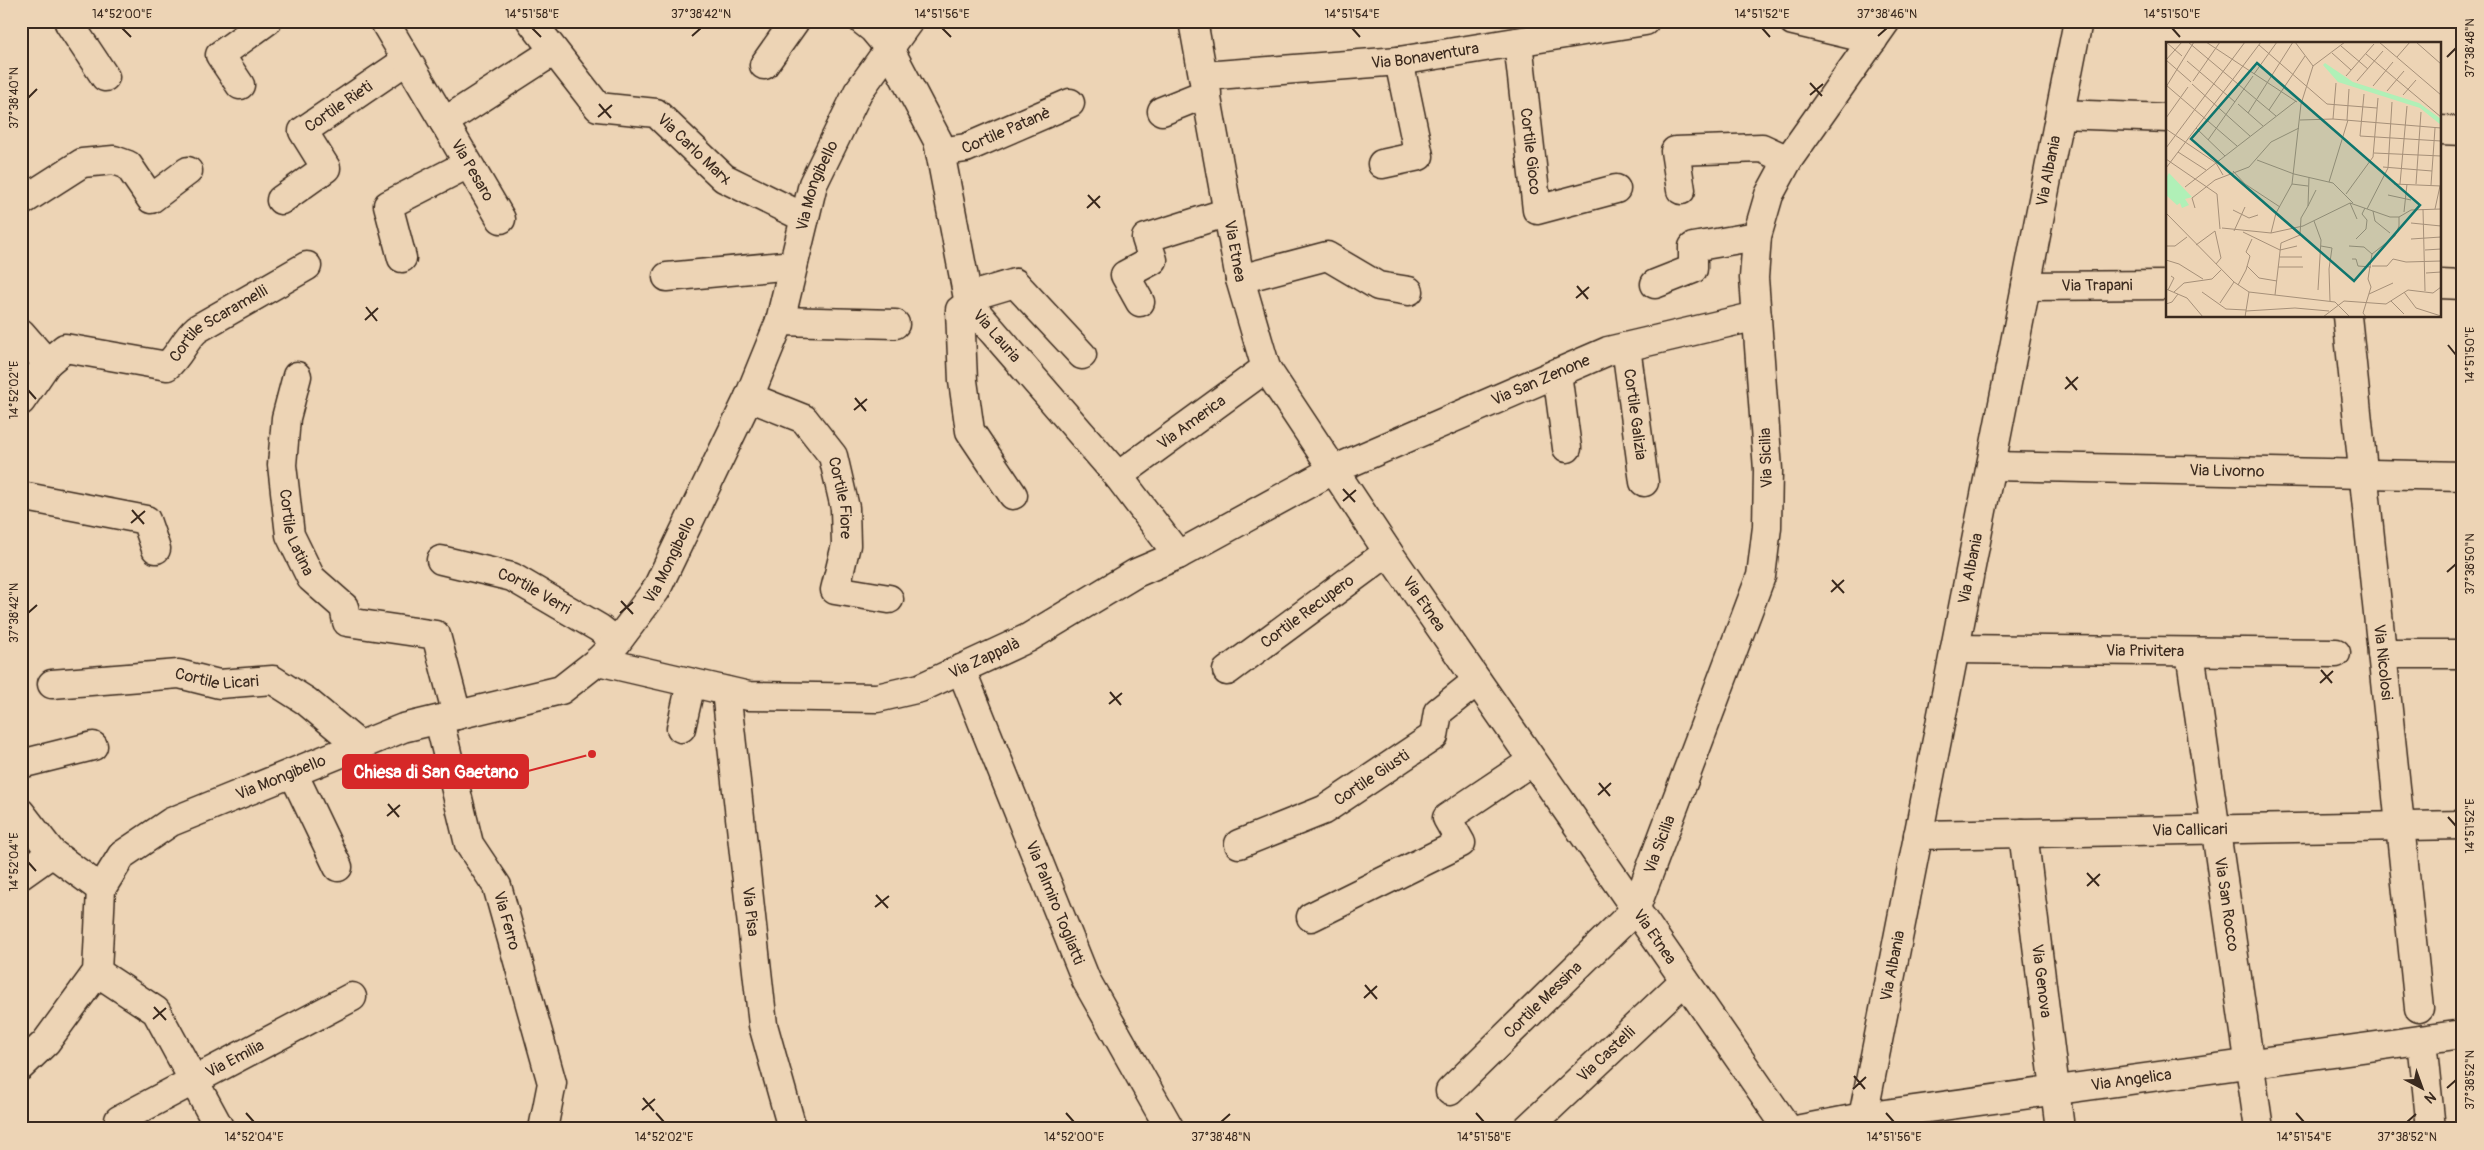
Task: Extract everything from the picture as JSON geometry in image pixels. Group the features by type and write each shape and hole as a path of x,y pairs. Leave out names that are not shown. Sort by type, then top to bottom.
{"street":[{"path":"72,21 69,23 105,77"},
{"path":"240,85 220,55 267,21"},
{"name":"Via Pesaro","path":"384,21 501,219"},
{"name":"Via Carlo Marx","path":"531,21 598,107 656,113 724,178 805,218"},
{"path":"764,65 795,21"},
{"name":"Via Lauria","path":"863,21 873,29 889,48 938,141 968,300 1118,476 1178,555"},
{"name":"Via Mongibello","path":"101,889 122,855 171,822 403,728 561,690 598,661 618,642 656,590 748,398 780,321 813,184 858,92 909,21"},
{"name":"Via Etnea","path":"1193,21 1240,279 1266,368 1476,681 1788,1129"},
{"name":"Via Bonaventura","path":"1162,111 1205,84 1399,60 1645,21"},
{"path":"1793,21 1879,31"},
{"name":"Via Albania","path":"1863,1117 2078,21"},
{"name":"Via Sicilia","path":"1635,910 1761,576 1766,527 1768,470 1754,278 1757,236 1769,195 1788,160 1879,31"},
{"name":"Cortile Gioco","path":"1518,42 1537,210 1616,189"},
{"path":"444,122 554,51"},
{"name":"Cortile Rieti","path":"281,200 326,168 303,131 407,60"},
{"path":"1382,164 1420,156 1399,60"},
{"name":"Cortile Patanè","path":"940,152 966,148 1070,103"},
{"path":"2060,114 2166,118"},
{"path":"2442,130 2463,131"},
{"path":"1681,190 1674,151 1762,148 1788,160"},
{"path":"21,202 82,163 114,160 128,165 151,199 188,171"},
{"path":"402,258 388,205 468,164"},
{"path":"1140,302 1125,275 1153,260 1146,238 1228,212"},
{"path":"1655,284 1693,269 1693,247 1757,236"},
{"path":"1240,279 1327,256 1378,286 1409,291"},
{"path":"667,277 793,265"},
{"name":"Cortile Scaramelli","path":"47,363 65,348 167,366 177,358 186,338 197,329 307,266"},
{"path":"1013,495 970,430 963,381 960,310 968,300 1015,283 1082,355"},
{"path":"2442,284 2463,285"},
{"name":"Via Trapani","path":"2026,286 2166,285"},
{"name":"Via San Zenone","path":"1333,470 1608,351 1757,316"},
{"name":"Via Nicolosi","path":"2347,318 2418,1008"},
{"path":"780,321 895,324"},
{"path":"21,333 47,363 21,401"},
{"name":"Cortile Galizia","path":"1626,346 1644,482"},
{"name":"Via America","path":"1118,476 1266,368"},
{"path":"1557,373 1567,448"},
{"name":"Cortile Latina","path":"297,376 286,418 282,465 290,535 311,578 344,606 347,622 436,635 448,717"},
{"name":"Cortile Fiore","path":"748,398 804,419 833,456 846,508 846,546 835,590 889,600"},
{"name":"Via Livorno","path":"1991,466 2463,476"},
{"name":"Via Zappalà","path":"598,661 748,696 877,698 920,688 1028,638 1136,573 1178,555 1333,470"},
{"path":"21,496 146,520 156,549"},
{"name":"Cortile Recupero","path":"1226,672 1388,552"},
{"name":"Cortile Verri","path":"442,560 512,576 599,628 618,642"},
{"name":"Via Privitera","path":"1955,649 2336,654"},
{"name":"Via San Rocco","path":"2190,652 2259,1129"},
{"path":"2382,654 2463,654"},
{"name":"Via Palmiro Togliatti","path":"961,669 1086,980 1170,1129"},
{"name":"Cortile Licari","path":"52,684 179,674 219,684 273,680 306,701 360,746"},
{"name":"Cortile Giusti","path":"1239,844 1324,810 1434,736 1438,712 1476,681"},
{"path":"680,728 691,683"},
{"name":"Via Pisa","path":"726,691 762,1025 790,1121 788,1129"},
{"name":"Via Ferro","path":"448,717 469,844 497,886 552,1083 543,1129"},
{"path":"21,764 93,746"},
{"path":"1311,917 1461,843 1447,818 1532,761"},
{"path":"293,773 338,867"},
{"path":"21,813 52,854 101,889 96,972 46,1042 21,1066"},
{"name":"Via Callicari","path":"1918,835 2463,825"},
{"name":"Via Genova","path":"2023,833 2060,1129"},
{"path":"21,875 52,854"},
{"name":"Cortile Messina","path":"1450,1091 1635,910"},
{"path":"96,972 156,1011 220,1129"},
{"name":"Via Castelli","path":"1527,1129 1684,981"},
{"name":"Via Emilia","path":"119,1120 352,997"},
{"name":"Via Angelica","path":"1800,1129 1863,1117 2055,1092 2463,1034"},
{"path":"2422,1040 2431,1129"}],"place":[{"name":"Chiesa di San Gaetano","path":"592,754"}]}
